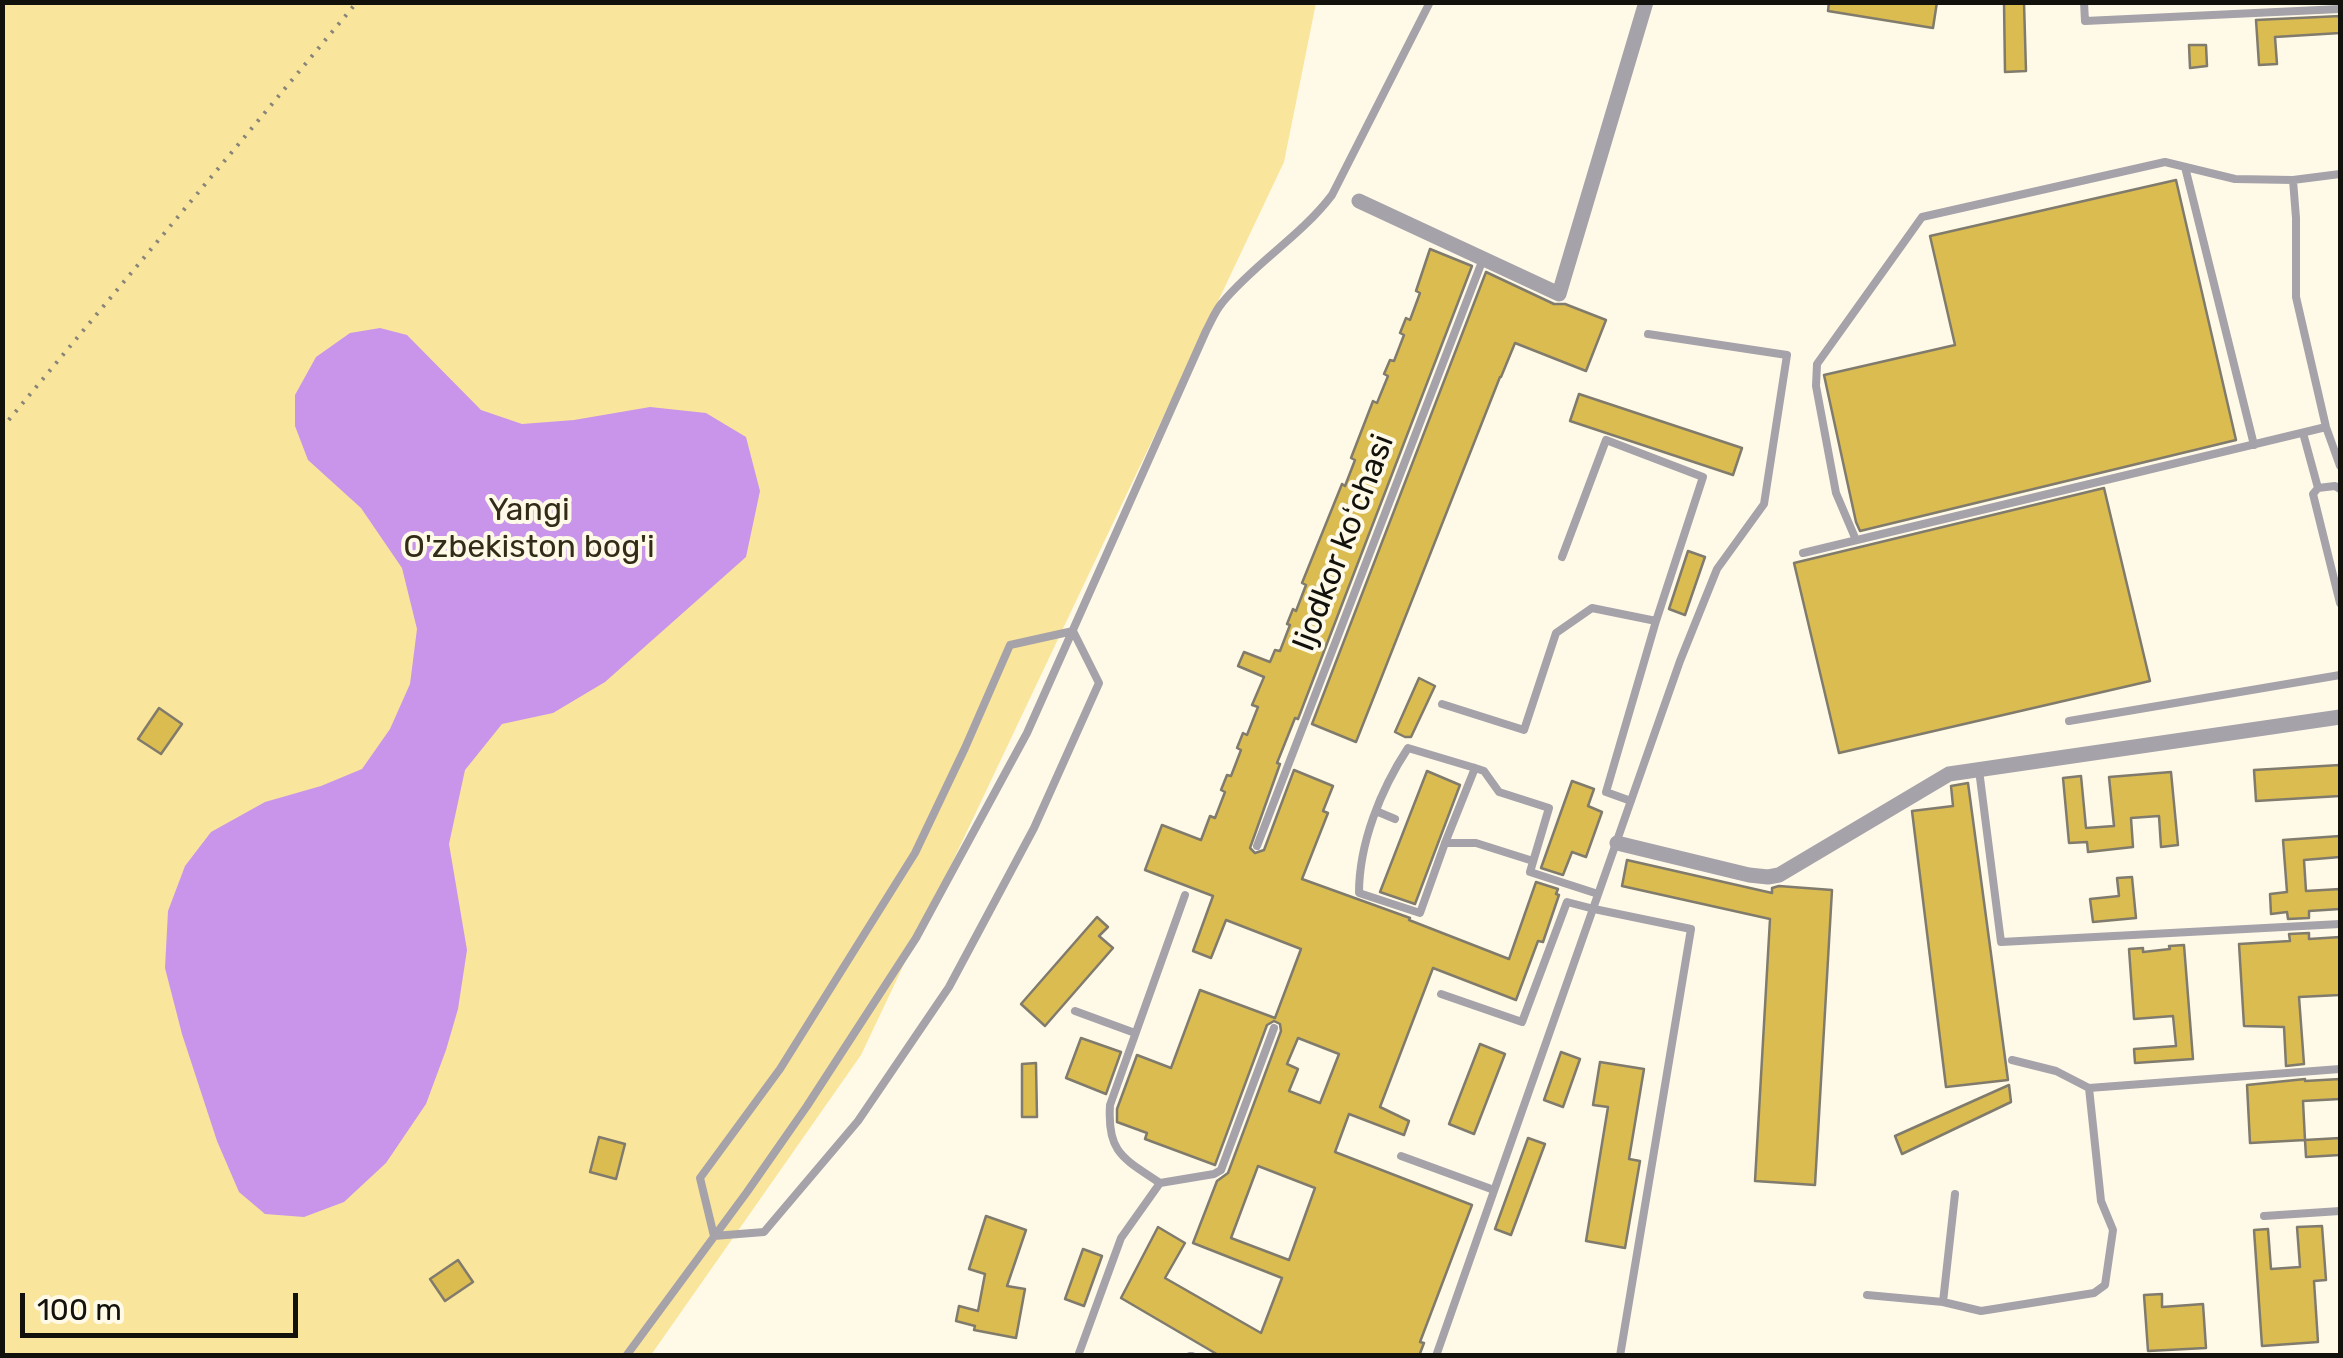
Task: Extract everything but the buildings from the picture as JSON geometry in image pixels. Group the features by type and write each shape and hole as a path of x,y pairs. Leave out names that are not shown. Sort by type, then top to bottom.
{"street":[{"path":"1359,201 1559,294 1646,2"},
{"path":"1617,844 1749,876 1780,876 1949,774 2340,718"}],"lane":[{"path":"626,1356 807,1106 916,938 1027,733 1206,331 1220,306 1256,267 1316,216 1332,195 1430,2"},
{"path":"2084,2 2084,22 2340,9"},
{"path":"1856,540 1836,493 1816,386 1817,364 1922,217 2165,162 2235,179 2293,180 2340,174"},
{"path":"2185,167 2254,444"},
{"path":"2293,180 2296,298 2326,427 2340,466"},
{"name":"Ijodkor koʻchasi","path":"1257,846 1483,258"},
{"path":"1436,1356 1680,661 1718,569 1764,504 1787,355 1648,334"},
{"path":"1803,553 2326,427"},
{"path":"2303,433 2318,488"},
{"path":"1562,557 1606,440 1703,477 1606,792 1631,801"},
{"path":"2340,489 2318,488 2313,494 2340,602"},
{"path":"1442,704 1524,730 1556,632 1592,608 1656,621"},
{"path":"714,1236 700,1178 780,1069 915,853 1010,645 1073,630"},
{"path":"714,1236 764,1232 858,1121 949,987 1034,828 1100,683 1073,630"},
{"path":"2069,722 2340,673"},
{"path":"1475,768 1420,913 1359,893 1359,871 1376,811 1408,748 1475,768 1484,771 1499,792 1549,808 1530,872 1598,894"},
{"path":"1978,770 2001,942 2340,924"},
{"path":"1376,811 1395,819"},
{"path":"1445,842 1476,843 1533,861"},
{"path":"1160,1183 1117,1151 1108,1128 1110,1105 1185,895"},
{"path":"1440,994 1522,1022 1567,902 1691,929 1620,1356"},
{"path":"1075,1011 1135,1033"},
{"path":"1078,1356 1121,1238 1160,1183 1221,1170 1274,1028"},
{"path":"2012,1060 2056,1071 2089,1088 2340,1069"},
{"path":"1866,1295 1981,1310 2094,1294 2105,1285 2113,1230 2102,1201 2089,1088"},
{"path":"1402,1156 1494,1190"},
{"path":"1942,1302 1955,1194"},
{"path":"2264,1216 2340,1211"}],"path":[{"path":"2,428 357,2"}],"green space":[{"name":"Yangi O'zbekiston bog'i","path":"3,3 1316,3 1284,162 861,1055 651,1355 3,1356"}],"shaded area":[{"path":"380,328 407,335 481,410 522,424 650,407 706,413 746,437 760,491 746,557 605,682 553,713 502,724 465,770 449,844 467,950 458,1009 426,1104 386,1163 344,1202 304,1217 265,1214 239,1192 217,1141 182,1034 165,968 168,911 185,866 211,832 265,802 362,769 390,729 410,684 417,629 402,568 361,508 308,460 295,426 295,395 316,357 350,333"}]}
